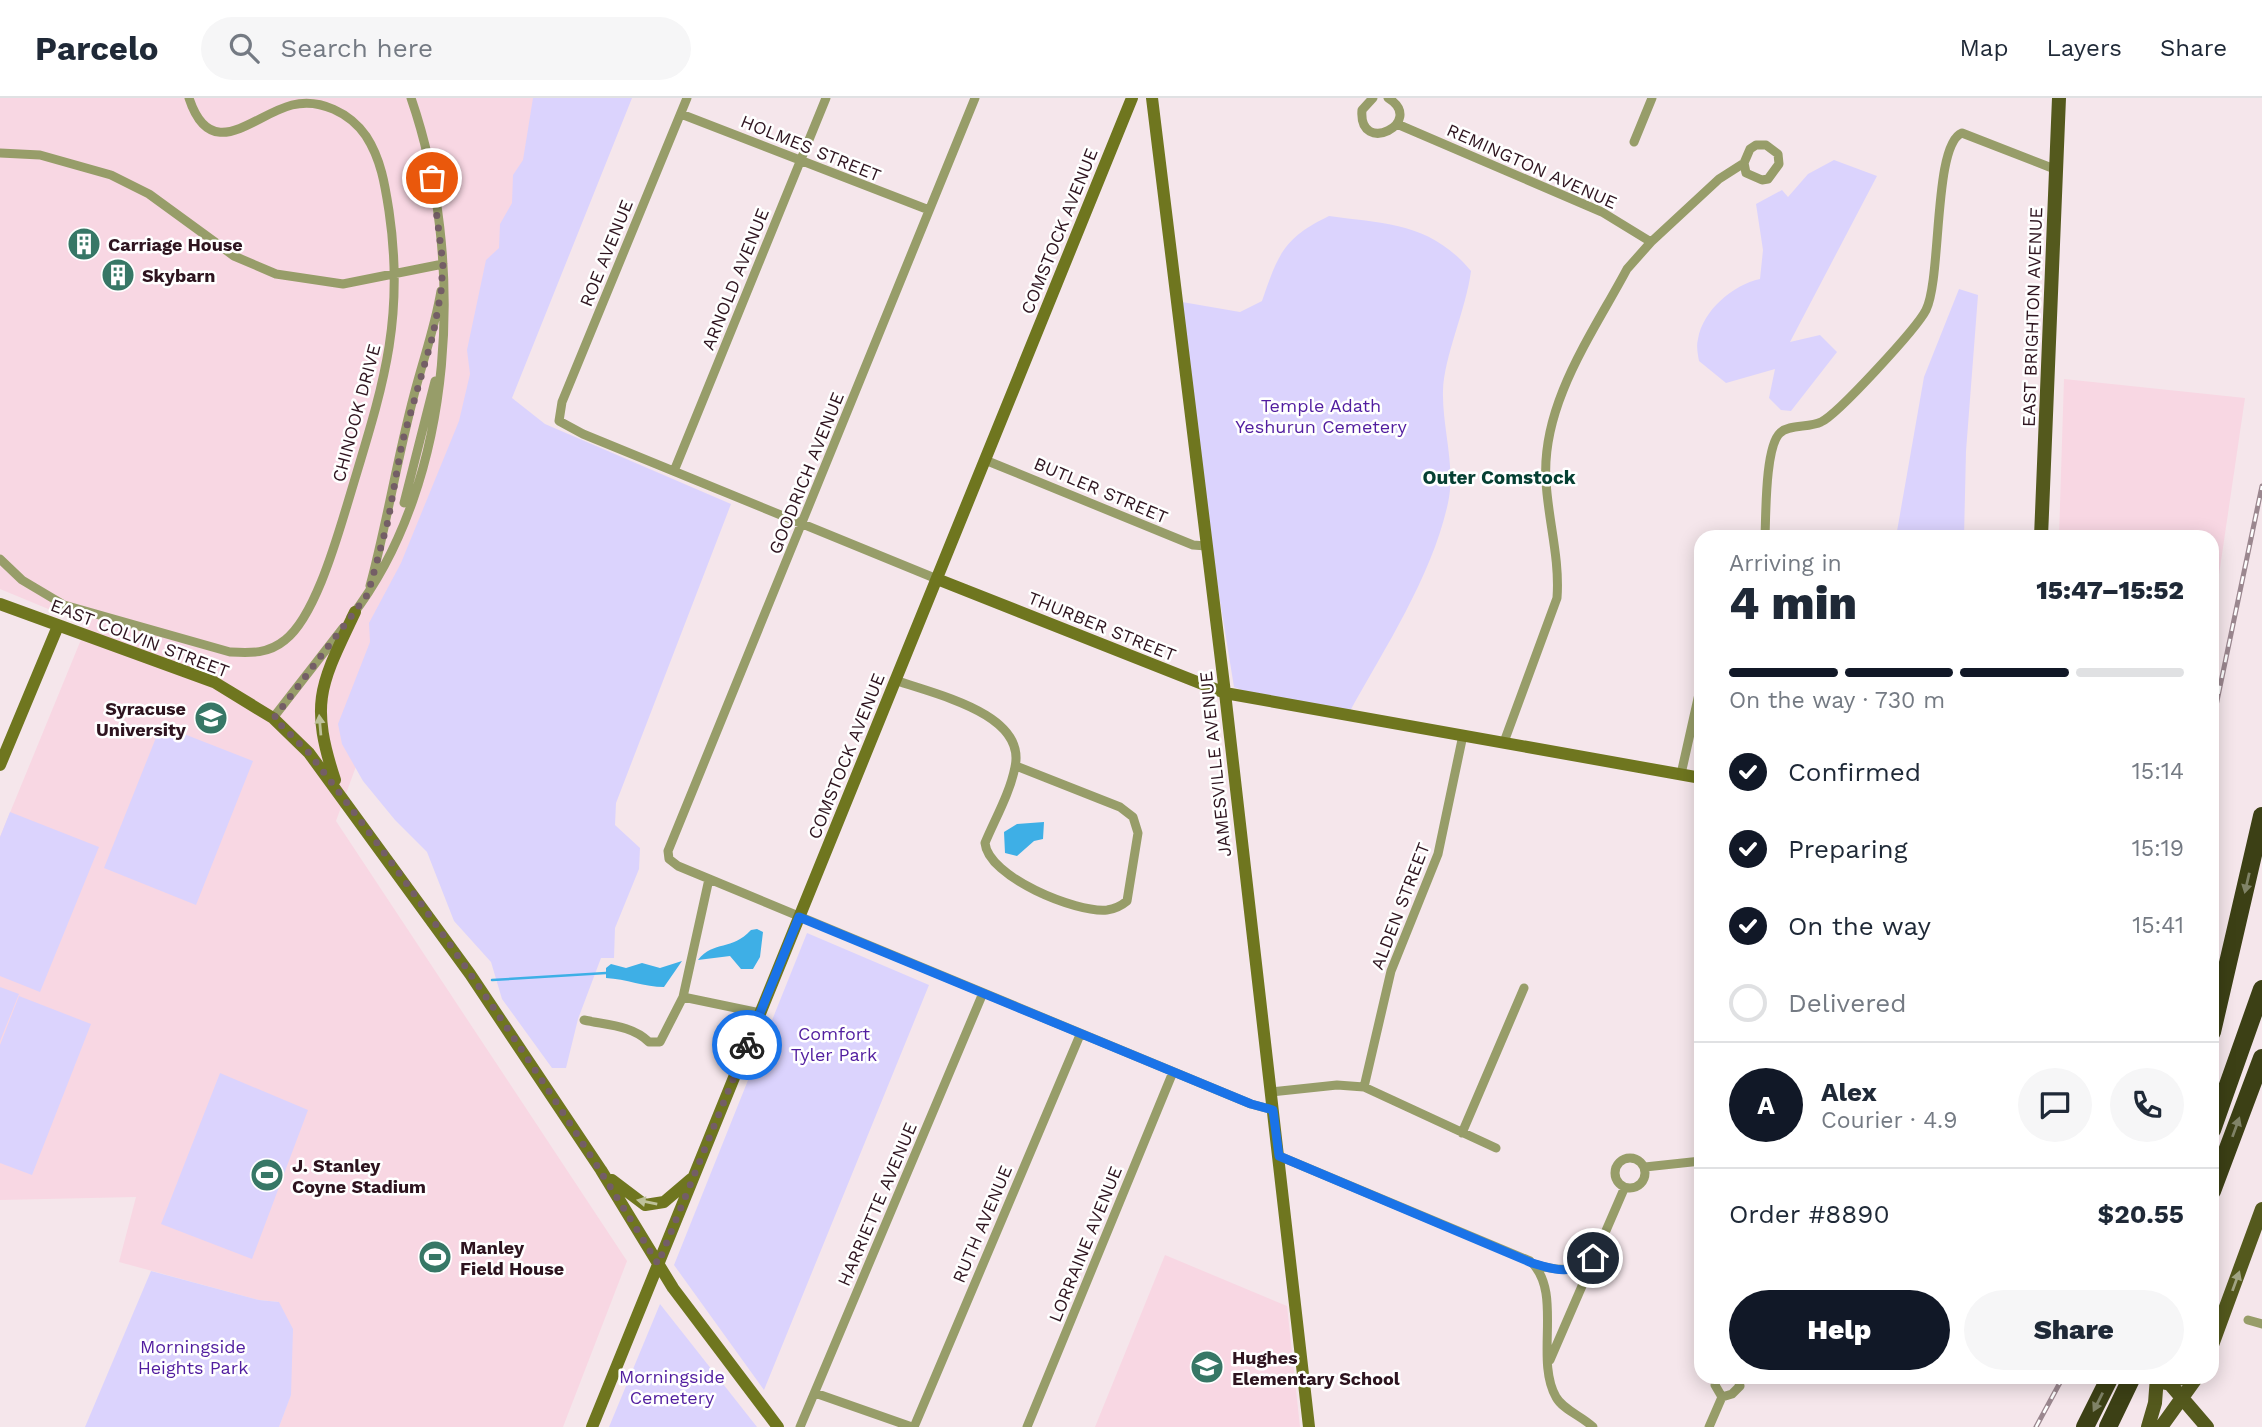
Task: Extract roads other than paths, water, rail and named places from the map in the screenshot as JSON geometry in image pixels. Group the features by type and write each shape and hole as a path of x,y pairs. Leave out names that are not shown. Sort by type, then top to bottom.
{"highway":[{"path":"2219,1002 2262,816"},
{"path":"2219,1110 2262,989"},
{"path":"2219,1172 2262,1058"},
{"path":"2085,1427 2106,1384"},
{"path":"2108,1427 2129,1384"}],"main road":[{"name":"EAST BRIGHTON AVENUE","path":"2042,530 2059,98"},
{"path":"2219,1326 2262,1209"},
{"path":"2148,1427 2161,1384"},
{"path":"2166,1384 2207,1427"},
{"path":"2161,1427 2193,1384"}],"street":[{"name":"CHINOOK DRIVE","path":"0,559 22,580 64,605 230,652 254,653 266,651 293,632 340,536 380,396 394,322 396,276 383,177 373,148 359,126 334,109 304,104 282,109 245,129 222,132 206,126 194,115 189,98"},
{"path":"274,718 385,569 398,539 428,431 443,353 446,292 432,178 411,98"},
{"name":"ROE AVENUE","path":"559,421 562,402 687,98"},
{"name":"ARNOLD AVENUE","path":"674,471 826,98"},
{"name":"GOODRICH AVENUE","path":"709,879 669,859 668,851 975,98"},
{"name":"COMSTOCK AVENUE","path":"592,1427 1132,98"},
{"name":"JAMESVILLE AVENUE","path":"1152,98 1225,693 1309,1427"},
{"path":"1373,98 1362,110 1366,128 1383,134 1397,124 1399,112 1388,98"},
{"path":"1634,142 1652,98"},
{"name":"HOLMES STREET","path":"681,114 929,210"},
{"name":"REMINGTON AVENUE","path":"1397,124 1602,212 1651,242"},
{"path":"1765,530 1770,466 1778,435 1785,430 1821,422 1898,346 1927,307 1936,263 1943,181 1949,149 1955,136 1962,132 1980,138 2057,170"},
{"path":"1504,742 1557,598 1559,579 1546,480 1550,429 1568,382 1627,269 1651,242 1719,179 1744,163 1750,149 1756,145 1766,145 1778,154 1779,164 1768,179 1752,177 1746,173 1744,163"},
{"path":"0,153 40,155 111,175 149,194 234,256 276,274 343,284 396,276 443,264"},
{"path":"368,594 388,521 414,394 433,335 443,264"},
{"path":"414,394 434,401"},
{"name":"THURBER STREET","path":"559,421 937,579 1225,693 1694,777"},
{"path":"406,427 428,431"},
{"name":"BUTLER STREET","path":"985,460 1193,545 1206,546"},
{"name":"EAST COLVIN STREET","path":"0,604 214,682 274,718 309,753 470,974 601,1170 658,1264 723,1357 778,1427"},
{"path":"338,790 322,741 320,699 329,668 355,612"},
{"path":"0,765 58,626"},
{"path":"895,680 985,714 1006,729 1014,739 1016,766 985,843 992,862 1013,878 1035,889 1075,903 1105,910 1127,901 1138,833 1133,817 1120,807 1016,766"},
{"path":"1681,774 1694,716"},
{"name":"ALDEN STREET","path":"1364,1087 1391,971 1438,854 1463,735"},
{"path":"583,1020 626,1027 656,1044 683,997 709,879 1080,1035 1273,1110"},
{"path":"1462,1133 1524,988"},
{"name":"HARRIETTE AVENUE","path":"800,1427 983,993"},
{"path":"683,997 760,1013"},
{"name":"RUTH AVENUE","path":"913,1427 1080,1035"},
{"name":"LORRAINE AVENUE","path":"1027,1427 1173,1072"},
{"path":"1271,1092 1337,1084 1364,1087 1496,1148"},
{"path":"1279,1156 1532,1263 1565,1271 1578,1269 1593,1258"},
{"path":"1634,1156 1645,1167 1641,1182 1632,1189 1624,1189 1617,1182 1615,1171 1625,1157 1634,1156"},
{"path":"1645,1167 1694,1162"},
{"path":"601,1170 645,1205 659,1204 671,1198 694,1176"},
{"path":"1548,1365 1624,1189"},
{"path":"1532,1263 1542,1278 1546,1302 1550,1384 1556,1399 1593,1427"},
{"path":"2248,1320 2262,1324"},
{"path":"1715,1384 1723,1397"},
{"path":"1709,1427 1723,1397 1732,1394 1740,1384"},
{"path":"815,1393 913,1427"}],"water":[{"path":"1044,822 1043,839 1034,841 1017,856 1005,853 1004,832 1017,824"},
{"path":"751,930 763,932 760,957 753,969 741,969 730,956 698,960 710,950 737,941"},
{"path":"682,961 664,987 606,978 606,968 611,964 626,968 642,963 660,968"}],"waterway":[{"path":"492,980 606,973"}],"railway":[{"path":"2219,692 2262,486"},
{"path":"2036,1427 2059,1384"}],"place":[{"name":"Carriage House","path":"84,244"},
{"name":"Skybarn","path":"118,275"},
{"name":"Syracuse University","path":"211,718"},
{"name":"J. Stanley Coyne Stadium","path":"267,1175"},
{"name":"Manley Field House","path":"435,1257"},
{"name":"Hughes Elementary School","path":"1207,1367"}],"district":[{"name":"Outer Comstock","path":"1499,477"}],"park label":[{"name":"Temple Adath Yeshurun Cemetery","path":"1321,415"},
{"name":"Comfort Tyler Park","path":"834,1044"},
{"name":"Morningside Heights Park","path":"193,1356"},
{"name":"Morningside Cemetery","path":"672,1386"}]}
